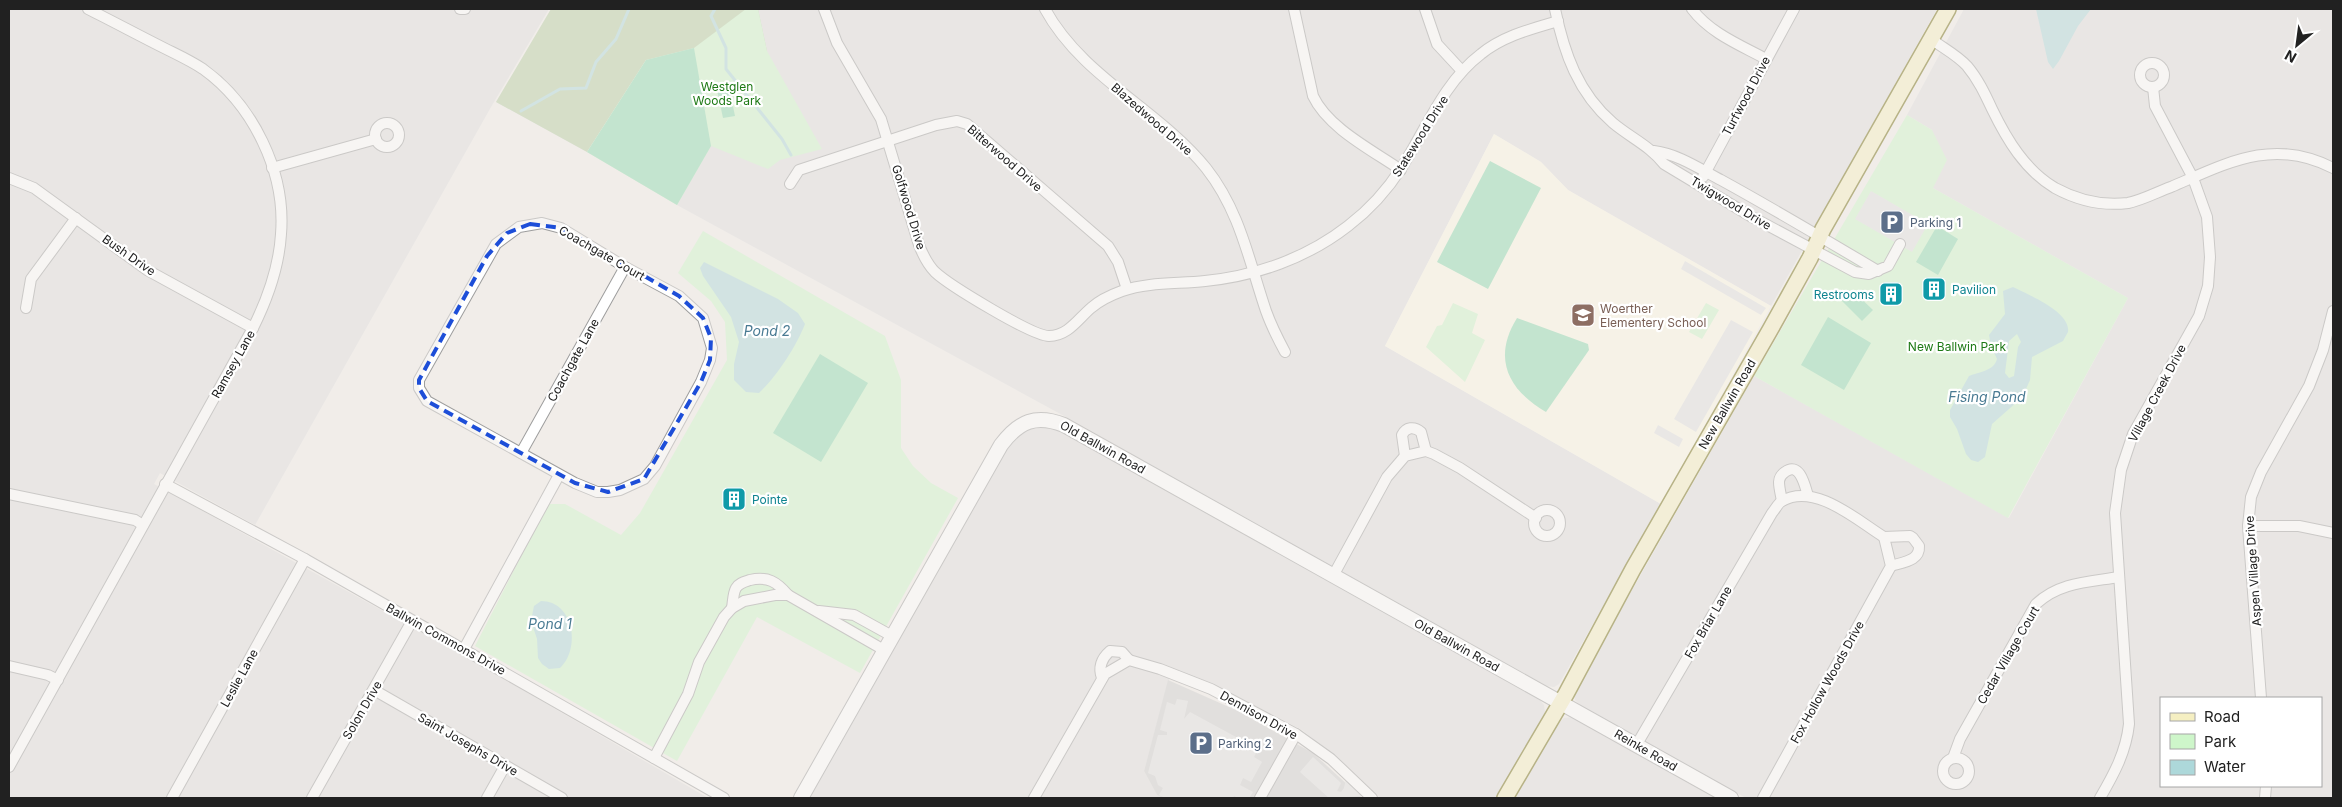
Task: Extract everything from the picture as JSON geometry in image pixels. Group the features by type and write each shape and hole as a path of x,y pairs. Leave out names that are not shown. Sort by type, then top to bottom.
{"main road":[{"name":"New Ballwin Road","path":"1505,798 1560,704 1633,569 1770,330 1948,9"}],"street":[{"name":"Ramsey Lane","path":"9,767 253,328 268,294 280,248 281,207 272,168 264,146 248,116 237,101 211,75 201,68 88,9"},
{"path":"460,9 465,9"},
{"name":"Golfwood Drive","path":"824,9 837,43 874,105 889,142 925,260 934,271 957,289 1033,331 1050,336 1064,332"},
{"name":"Blazedwood Drive","path":"1045,9 1060,35 1084,60 1180,141 1206,168 1232,208 1255,272 1266,312 1285,352"},
{"path":"1294,9 1313,96 1317,105 1335,124 1401,170"},
{"path":"1425,9 1437,44 1462,71"},
{"name":"Twigwood Drive","path":"1555,9 1573,71 1590,97 1613,123 1654,151 1664,164 1813,250"},
{"path":"1692,9 1717,32 1766,59"},
{"name":"Turfwood Drive","path":"1700,184 1794,9"},
{"name":"Statewood Drive","path":"1064,332 1098,303 1127,289 1206,281 1255,272 1292,259 1330,239 1365,212 1401,170 1446,93 1462,71 1482,53 1507,38 1558,21"},
{"path":"1931,39 1967,66 1985,93 2001,126 2018,154 2031,169 2055,188 2098,203 2129,203 2193,178 2224,163 2264,155 2298,156 2313,159 2333,168"},
{"name":"Village Creek Drive","path":"2100,798 2119,764 2129,724 2115,514 2118,485 2126,452 2133,434 2199,316 2208,286 2210,230 2207,217 2193,178 2155,106 2153,87"},
{"name":"Bitterwood Drive","path":"790,184 799,170 947,122 957,121 967,124 1108,246 1118,262 1127,289"},
{"path":"272,168 376,139"},
{"name":"Twigwood Drive","path":"1654,151 1668,153 1706,172 1821,235"},
{"name":"Bush Drive","path":"9,178 34,188 147,270 253,328"},
{"path":"26,308 31,280 76,218"},
{"name":"Coachgate Court","path":"542,223 561,228 624,267 680,296 697,311 703,318 712,348 710,360 701,382 654,466 644,479 620,490 597,492 559,475 428,401 419,388 419,380 483,264 496,244 507,233 518,227 542,223"},
{"path":"1821,235 1878,271"},
{"path":"1813,250 1855,272 1869,274 1888,266 1900,244"},
{"name":"Coachgate Lane","path":"521,453 624,267"},
{"name":"Aspen Village Drive","path":"2261,697 2248,526 2254,487 2309,386 2323,350 2333,311"},
{"name":"Old Ballwin Road","path":"801,798 1001,445 1016,429 1026,422 1038,419 1050,420 1064,425 1560,704"},
{"path":"1405,456 1402,435 1406,430 1412,428 1421,432 1426,451"},
{"path":"1333,576 1386,477 1405,456 1426,451 1460,468 1536,518"},
{"path":"1808,496 1801,474 1788,470 1782,474 1779,481 1782,501 1808,496 1825,501 1849,513 1884,538 1910,536 1914,538 1919,546 1918,554 1915,558 1891,566 1884,538"},
{"path":"464,649 559,475"},
{"name":"Ballwin Commons Drive","path":"165,484 305,559 724,798"},
{"path":"9,494 135,520 144,525"},
{"name":"Fox Briar Lane","path":"1637,744 1772,513 1782,501"},
{"path":"2248,526 2298,526 2333,533"},
{"name":"Leslie Lane","path":"172,798 305,559"},
{"name":"Fox Hollow Woods Drive","path":"1763,798 1891,566"},
{"name":"Cedar Village Court","path":"1953,758 1960,739 2036,604 2052,591 2065,585 2119,577"},
{"path":"732,608 735,590 740,583 766,578 778,584 788,595 884,650"},
{"path":"654,758 688,694 699,662 724,617 732,608 744,601 788,595"},
{"path":"815,611 854,615 892,636"},
{"name":"Solon Drive","path":"312,798 412,621"},
{"name":"Dennison Drive","path":"1102,678 1101,662 1110,651 1122,652 1129,660 1160,669 1211,689 1296,734 1331,759 1372,798"},
{"name":"Dennison Drive","path":"1034,798 1102,678 1110,670 1129,660"},
{"path":"9,666 48,675 58,680"},
{"name":"Saint Josephs Drive","path":"374,690 562,798"},
{"name":"Reinke Road","path":"1560,704 1637,744 1724,797"},
{"path":"1260,798 1296,734"},
{"path":"487,798 505,766"}],"highlighted area":[{"path":"530,224 561,228 679,296 703,318 711,338 710,360 701,382 644,479 608,492 575,483 427,401 419,388 419,380 487,256 507,233"}],"shaded area":[{"path":"9,9 549,9 491,107 255,525 160,473 154,484 466,657 708,798 9,798"},
{"path":"551,9 1937,9 1771,306 1568,190 1541,162 1494,134 1385,346 1661,504 1559,684 1554,687 1547,686 1274,536 1088,429 677,205 587,152 496,102"},
{"path":"1964,9 2333,9 2333,798 1746,798 1582,707 1575,700 1574,692 1754,376 2009,518 2128,298 1933,188 1932,130 1907,115"},
{"name":"Woerther Elementery School","path":"1494,134 1541,162 1568,190 1771,306 1661,504 1385,346"},
{"name":"Parking 1","path":"1871,191 1928,224 1912,252 1855,219"},
{"path":"1685,261 1766,308 1761,315 1681,269"},
{"path":"1731,320 1753,332 1696,432 1674,419"},
{"path":"1658,425 1683,439 1679,447 1654,433"},
{"path":"1034,427 1053,427 1066,432 1539,699 1544,705 1545,712 1496,798 1380,798 1341,761 1302,730 1209,682 1172,669 1144,771 1157,795 1163,798 809,798 1011,442 1022,433"},
{"path":"1168,680 1238,711 1313,753 1362,798 1163,798 1157,795 1144,771"},
{"name":"Parking 2","path":"1177,699 1188,701 1184,719 1190,712 1258,749 1254,757 1262,762 1251,782 1243,778 1240,785 1253,792 1249,798 1234,796 1233,798 1165,798 1159,795 1163,788 1158,785 1155,776 1148,773 1158,735 1167,735 1167,732 1160,730 1167,702 1175,705"},
{"path":"1573,717 1722,798 1514,798 1558,724 1564,718"},
{"path":"1313,757 1341,783 1337,791 1341,792 1344,788 1346,779 1362,796 1329,798 1300,772"}],"green space":[{"path":"551,9 758,9 767,51 646,60 587,152 496,102"},
{"name":"Westglen Woods Park","path":"746,9 758,9 767,51 822,149 780,160 768,169 711,146 677,205 587,152 646,60 694,48"},
{"path":"694,48 711,146 677,205 587,152 646,60"},
{"path":"729,87 735,116 723,118 717,90"},
{"name":"New Ballwin Park","path":"1907,115 1932,130 1947,160 1933,188 2128,298 2008,518 1754,376"},
{"path":"1490,161 1541,188 1488,289 1437,262"},
{"path":"1937,226 1958,239 1938,275 1916,262"},
{"path":"703,231 885,336 901,380 901,448 913,466 931,483 958,498 860,673 757,617 677,761 475,646 548,504 565,504 621,535 640,513 727,360 725,322 711,301 678,273"},
{"path":"1852,290 1873,310 1862,321 1841,300"},
{"path":"1453,303 1478,314 1472,333 1485,340 1465,382 1426,347 1437,326 1442,325"},
{"path":"1706,303 1719,310 1702,339 1689,332"},
{"path":"1828,317 1871,343 1844,390 1801,365"},
{"path":"1517,318 1588,344 1589,350 1546,412 1522,394 1508,372 1505,360 1506,346"},
{"path":"820,354 868,383 821,462 773,433"}],"water":[{"path":"2036,9 2091,9 2078,26 2053,69 2048,62"},
{"name":"Pond 2","path":"704,262 778,299 798,313 805,324 797,342 785,361 759,393 746,392 734,380 734,364 739,342 731,317 703,276 700,268"},
{"name":"Fising Pond","path":"2013,287 2048,305 2063,318 2068,332 2063,341 2032,357 2030,380 2026,389 2017,402 1992,424 1985,457 1978,462 1971,460 1966,454 1957,429 1950,417 1950,410 1969,376 1993,366 1997,359 1991,346 1989,335 2005,314 2003,291","holes":["2017,334 2021,342 2018,347 2014,376 2009,378 2005,373 2009,341"]},
{"name":"Pond 1","path":"541,601 552,603 561,609 571,627 571,650 567,660 560,668 549,669 538,658 537,639 531,621 534,606"}],"waterway":[{"path":"521,111 560,89 586,88 596,62 616,39 629,9"},
{"path":"715,9 711,16 726,48 726,69 782,139 791,155"}],"place":[{"name":"Parking 1","path":"1892,222"},
{"name":"Pavilion","path":"1934,289"},
{"name":"Restrooms","path":"1891,294"},
{"name":"Woerther Elementery School","path":"1583,315"},
{"name":"Pointe","path":"734,499"},
{"name":"Parking 2","path":"1201,743"}]}
